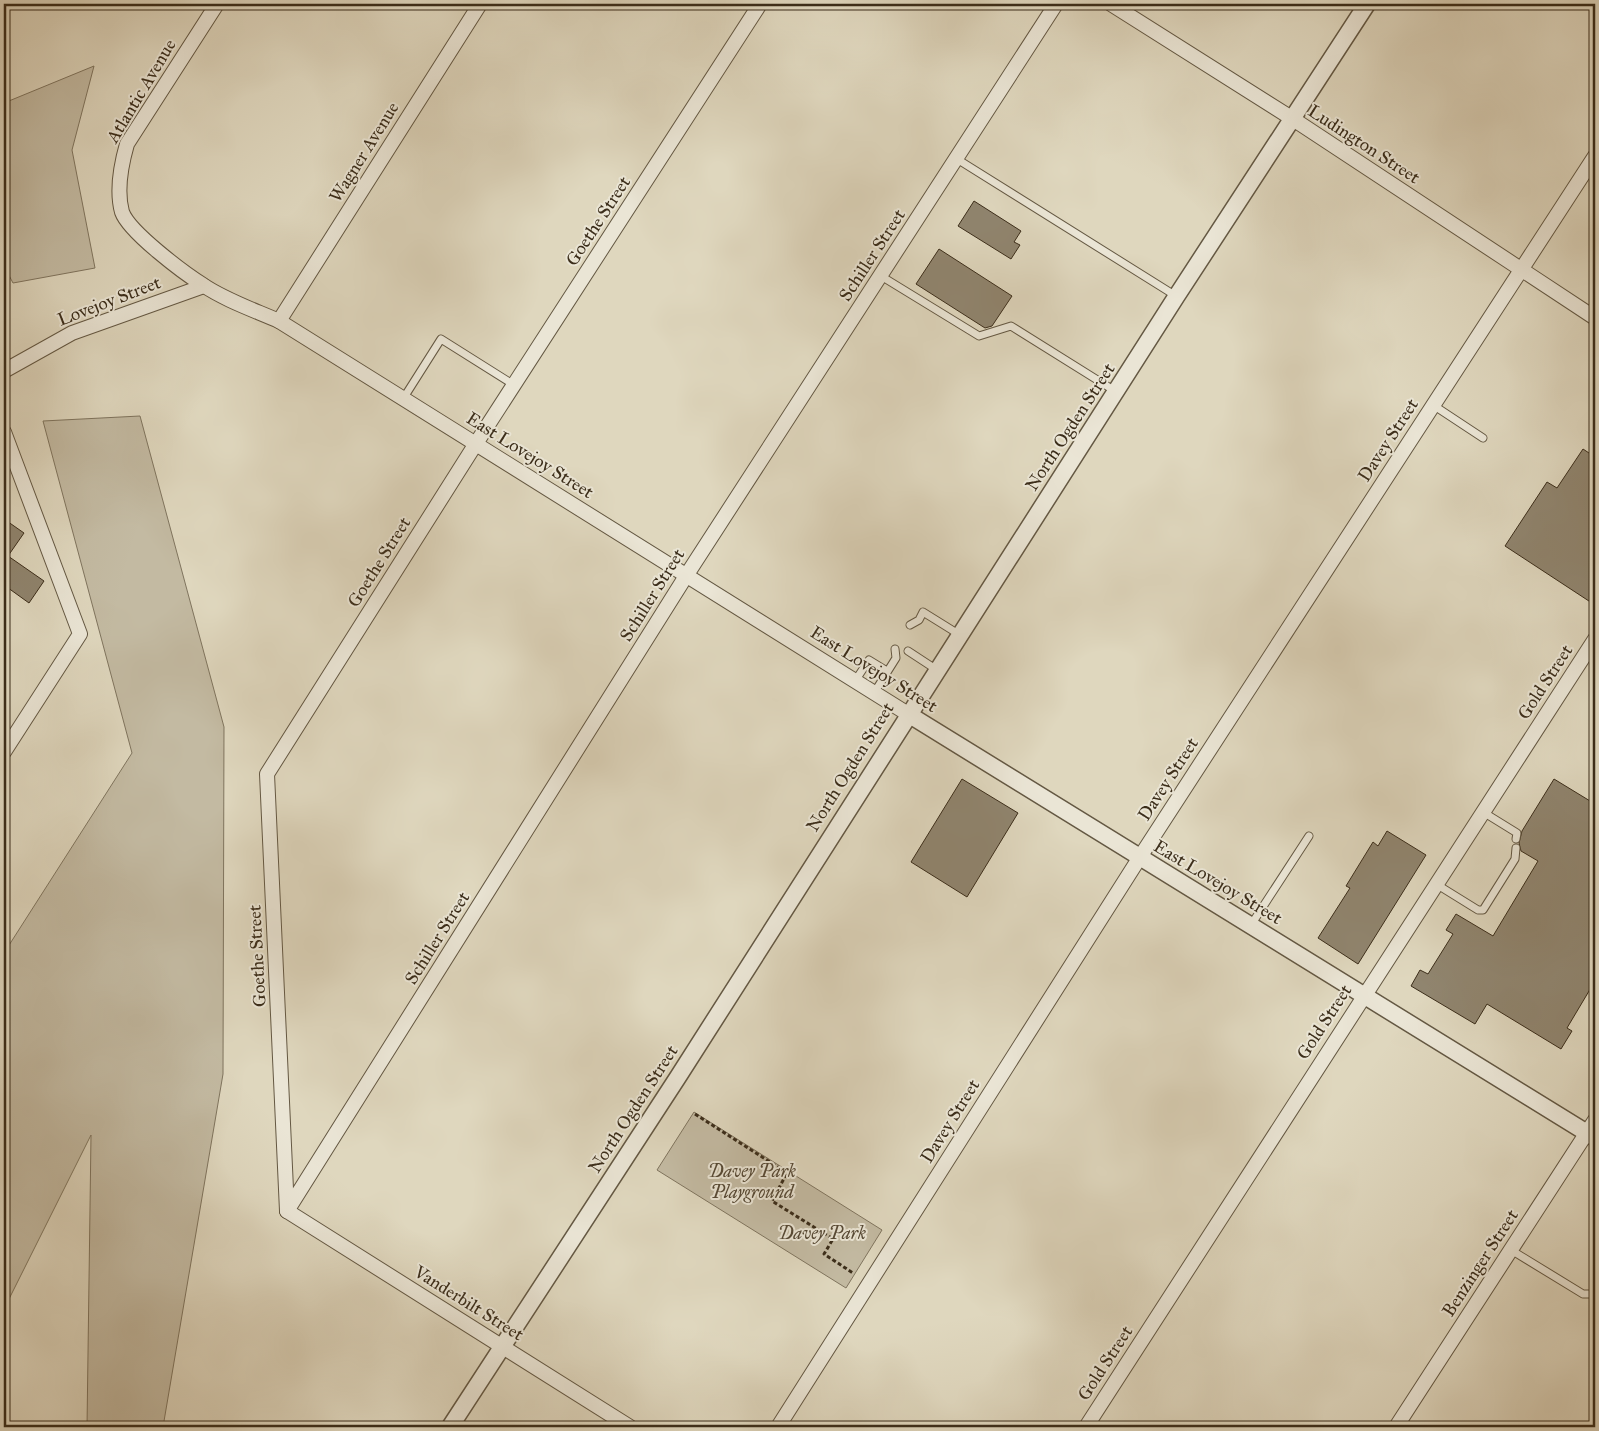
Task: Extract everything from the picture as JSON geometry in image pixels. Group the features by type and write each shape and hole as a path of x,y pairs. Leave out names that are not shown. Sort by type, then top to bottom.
{"street":[{"name":"Atlantic Avenue","path":"134,231 122,212 120,194 121,164 127,144 218,4"},
{"name":"Wagner Avenue","path":"279,321 480,4"},
{"name":"Goethe Street","path":"287,1211 267,774 475,445 760,4"},
{"name":"Schiller Street","path":"287,1211 686,576 1056,4"},
{"name":"Ludington Street","path":"1111,4 1293,120 1595,318"},
{"name":"North Ogden Street","path":"450,1427 673,1085 1176,296 1293,120 1367,4"},
{"name":"Davey Street","path":"778,1427 1140,857 1595,156"},
{"name":"East Lovejoy Street","path":"134,231 204,286 279,321 475,445 1140,857 1364,995 1592,1130"},
{"name":"Lovejoy Street","path":"4,371 72,333 204,286"},
{"path":"4,432 80,634 4,752"},
{"name":"Gold Street","path":"1086,1427 1595,639"},
{"name":"Benzinger Street","path":"1396,1427 1511,1250 1592,1130"},
{"name":"Vanderbilt Street","path":"287,1211 630,1427"}],"lane":[{"path":"957,159 1176,296"},
{"path":"881,276 979,336 1011,326 1116,392"},
{"path":"403,400 442,339 514,385"},
{"path":"1433,405 1483,438"},
{"path":"918,630 919,620 924,612 960,635"},
{"path":"910,625 919,620"},
{"path":"895,649 896,658"},
{"path":"874,693 896,658 905,652 937,670"},
{"path":"855,681 869,660 887,671"},
{"path":"1483,812 1517,833 1516,839"},
{"path":"1251,925 1309,836"},
{"path":"1436,884 1478,910 1483,910 1515,859 1516,848"},
{"path":"1511,1250 1583,1294 1595,1294"}],"path":[{"path":"695,1114 787,1174 772,1201 833,1239 824,1254 853,1273"}],"green space":[{"path":"94,66 72,150 95,268 13,283 4,266 4,103"},
{"path":"140,416 224,727 223,1074 163,1427 87,1427 91,1135 4,1309 4,953 132,753 43,421"},
{"name":"Davey Park","path":"694,1112 882,1230 846,1288 657,1170"}],"building":[{"path":"974,201 1021,231 1014,242 1020,245 1011,259 958,226"},
{"path":"939,249 1012,296 992,326 985,328 916,284"},
{"path":"1583,449 1595,457 1595,605 1505,546 1547,482 1557,488"},
{"path":"4,519 24,533 8,556 44,581 29,603 4,585"},
{"path":"962,779 1018,813 967,897 911,862"},
{"path":"1554,779 1595,804 1595,981 1567,1028 1572,1031 1561,1049 1487,1004 1475,1024 1411,986 1420,970 1428,974 1453,934 1446,930 1456,914 1493,936 1538,861 1521,851 1519,843 1522,831"},
{"path":"1387,831 1426,855 1358,964 1318,938 1350,888 1346,886 1373,842 1378,846"}],"park label":[{"name":"Davey Park Playground","path":"752,1181"}]}
